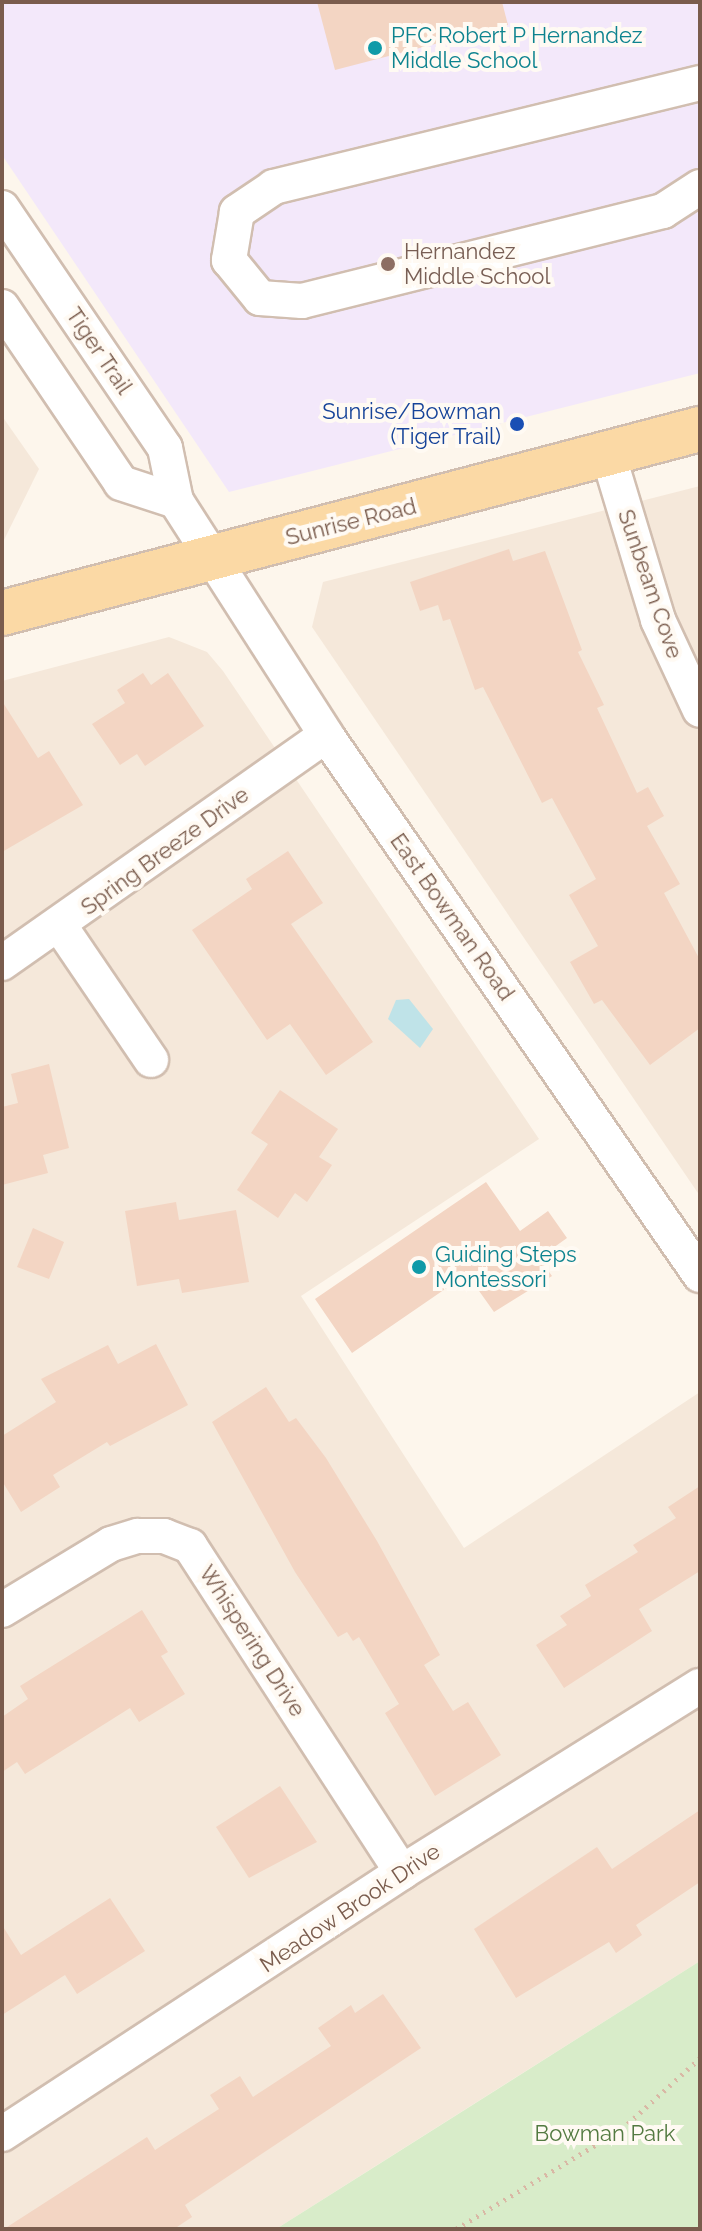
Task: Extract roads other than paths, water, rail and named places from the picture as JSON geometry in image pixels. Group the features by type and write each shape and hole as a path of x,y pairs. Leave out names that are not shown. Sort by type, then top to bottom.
{"main road":[{"name":"Sunrise Road","path":"2,613 700,429"}],"street":[{"path":"700,83 274,187 237,212 229,260 260,298 302,301 663,211 700,187"},
{"name":"Tiger Trail","path":"2,208 165,448 176,501 210,556"},
{"path":"2,307 121,483 176,501"},
{"name":"Sunbeam Cove","path":"608,454 658,620 700,710"},
{"name":"East Bowman Road","path":"210,556 326,735 700,1275"},
{"name":"Spring Breeze Drive","path":"2,963 60,926 326,735"},
{"path":"60,926 151,1060"},
{"name":"Whispering Drive","path":"2,1610 111,1544 138,1536 164,1536 190,1546 402,1872"},
{"name":"Meadow Brook Drive","path":"2,2134 402,1872 700,1686"}],"water":[{"path":"409,999 433,1029 420,1048 388,1019 396,1000"}],"place":[{"name":"PFC Robert P Hernandez Middle School","path":"375,48"},
{"name":"Hernandez Middle School","path":"388,264"},
{"name":"Sunrise/Bowman (Tiger Trail)","path":"517,424"},
{"name":"Guiding Steps Montessori","path":"419,1267"}],"park label":[{"name":"Bowman Park","path":"605,2134"}]}
